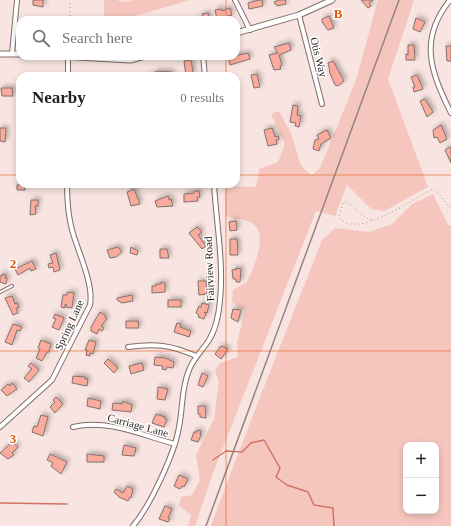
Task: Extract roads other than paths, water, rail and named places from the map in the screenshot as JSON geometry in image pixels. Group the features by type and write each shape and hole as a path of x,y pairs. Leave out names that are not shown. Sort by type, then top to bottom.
{"street":[{"path":"12,54 17,0"},
{"path":"235,0 250,30"},
{"path":"240,32 299,15 332,0"},
{"path":"450,0 439,17 435,27 431,53 433,74 451,113"},
{"name":"Otis Way","path":"299,15 322,104"},
{"path":"0,54 16,54"},
{"path":"68,60 68,72"},
{"path":"203,60 205,72"},
{"name":"Spring Lane","path":"0,428 52,380 90,305 92,293 72,228 68,207 67,188"},
{"name":"Fairview Road","path":"132,526 144,510 175,444 179,429 184,383 196,356 213,333 221,298 221,276 214,188"},
{"path":"128,347 159,344 196,356"},
{"name":"Carriage Lane","path":"73,427 85,424 104,424 132,430 175,444"}],"lane":[{"path":"0,292 12,286"}],"waterway":[{"path":"213,460 226,451 242,452 251,443 264,440 280,468 276,477 287,485 308,492 314,505 333,508 334,526"},
{"path":"0,503 67,504"}],"railway":[{"path":"206,526 399,0"}]}
